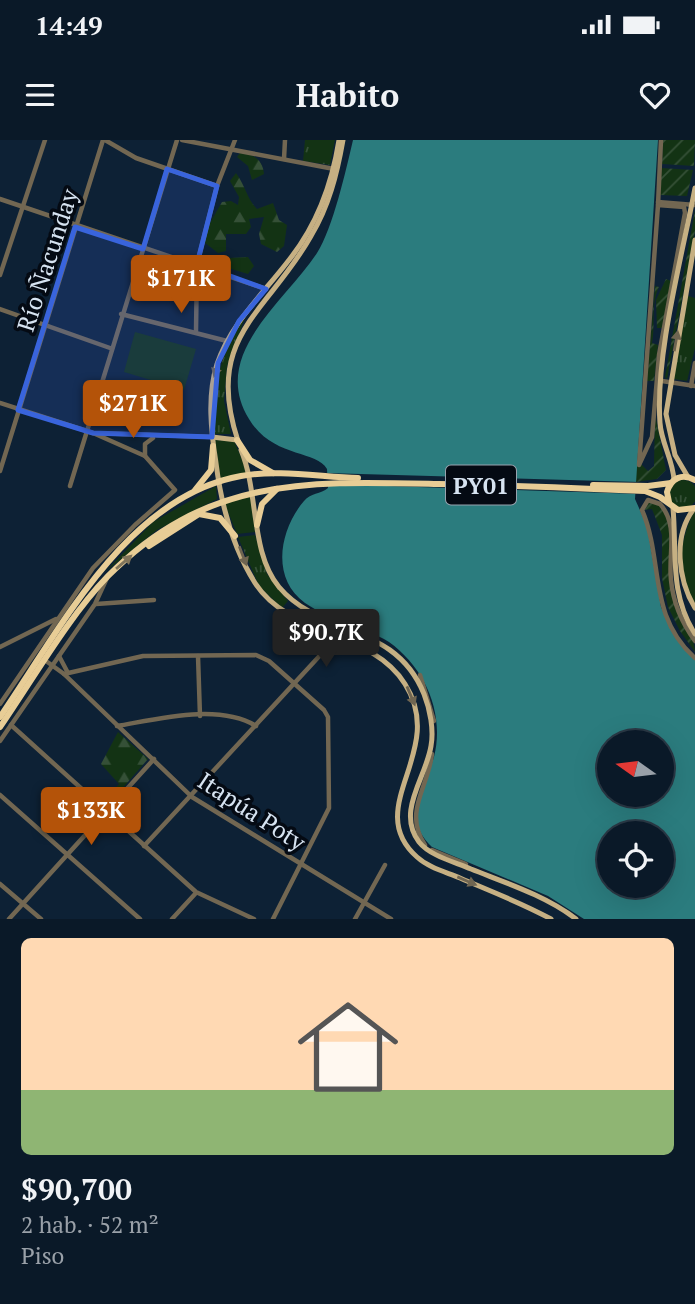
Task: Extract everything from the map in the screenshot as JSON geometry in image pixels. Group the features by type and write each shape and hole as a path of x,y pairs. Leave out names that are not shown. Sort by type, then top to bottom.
{"highway":[{"path":"237,440 250,460 280,475"},
{"path":"188,495 208,475 214,446"},
{"name":"PY01","path":"0,717 68,618 122,546 153,517 188,495 218,483 250,475 280,475 322,480 639,488 692,478"},
{"name":"PY01","path":"0,726 49,663 108,576 141,548 178,520 221,502 289,485 322,480"},
{"path":"671,505 667,492 673,481"},
{"path":"257,526 265,499 273,491 289,485"},
{"name":"PY01","path":"639,488 682,512 694,509"},
{"path":"141,548 151,545 199,514 220,518 235,536"}],"main road":[{"path":"341,140 334,169 312,226 227,341 212,384 212,438 221,502 250,573 270,601 295,618 362,648 394,670 405,683 417,711 419,728 417,750 398,805 397,819 405,844 429,865 551,919"},
{"path":"341,140 331,195 312,236 258,305 238,341 228,390 237,440 253,483 257,526 264,559 281,589 306,608 385,645 416,677 426,701 432,736 430,751 410,813 412,828 419,841 437,854 542,899 577,919"},
{"path":"673,481 660,426 695,188"},
{"path":"692,478 678,463 667,429 665,382 695,240"},
{"path":"212,438 237,440"},
{"path":"671,505 675,581 682,609 695,634"},
{"path":"694,509 683,530 681,564 685,588 695,608"}],"street":[{"path":"0,274 45,140"},
{"path":"104,140 136,158 217,186"},
{"name":"Río Ñacunday","path":"0,471 104,140"},
{"path":"70,486 110,348 167,169 180,140 234,148 334,169"},
{"path":"196,331 197,264 217,186 235,140"},
{"path":"284,159 285,140"},
{"path":"658,204 684,207 685,213 659,355 652,437 639,465 661,140"},
{"path":"0,199 75,227 197,264 266,289"},
{"path":"658,204 693,205"},
{"path":"685,293 695,295"},
{"path":"0,309 110,348"},
{"path":"121,314 227,341"},
{"path":"665,382 693,386 695,363"},
{"path":"0,403 84,432 212,438"},
{"path":"0,704 93,568 135,525 172,494 174,487 145,456 93,433"},
{"path":"145,456 145,444 155,437"},
{"path":"695,641 674,597 670,522 660,504 648,500 642,510 648,524 659,600 675,633 695,658"},
{"path":"0,741 49,663 59,656 70,633 95,604 108,576"},
{"path":"95,604 154,600"},
{"path":"1,644 57,619 68,618"},
{"path":"144,846 337,637"},
{"path":"59,656 66,673 143,656 264,656 328,717 330,798 324,817 272,919"},
{"path":"198,656 200,716"},
{"name":"Itapúa Poty","path":"49,663 66,673 192,797 391,919"},
{"path":"420,675 431,705 434,728 431,763 414,811 416,827 423,843 554,902 577,919"},
{"path":"117,726 158,719 232,715 256,726"},
{"path":"11,724 195,894 254,919"},
{"path":"9,919 153,759"},
{"path":"0,795 140,919"},
{"path":"355,919 385,865"},
{"path":"0,884 41,919"},
{"path":"172,919 195,894"}],"highlighted area":[{"path":"167,169 217,186 197,264 266,289 239,321 218,363 212,437 93,433 18,410 75,227 143,249"}],"green space":[{"path":"305,140 335,140 330,165 303,161"},
{"path":"663,140 695,140 694,166 662,164"},
{"path":"240,153 256,158 262,165 264,174 252,180 248,166 237,157"},
{"path":"661,168 693,170 687,196 660,195"},
{"path":"236,173 257,209 273,203 279,220 287,225 284,246 277,252 261,244 259,234 264,217 249,219 251,227 246,234 226,234 226,251 218,253 204,242 210,223 222,202 231,201 238,205 239,197 230,181"},
{"path":"695,210 695,231 667,379 665,377"},
{"path":"248,257 254,266 248,274 225,267 228,258"},
{"path":"666,279 671,281 662,328 657,328 656,300"},
{"path":"655,286 659,287 655,301 652,343 658,345 654,381 647,381"},
{"path":"688,296 695,298 695,348 687,381 673,379"},
{"path":"246,315 227,366 224,401 231,434 215,434 215,400 219,372 229,345"},
{"path":"135,332 196,349 184,390 124,372"},
{"path":"655,414 666,470 657,479 636,482 636,465 641,464 648,471 654,466"},
{"path":"215,440 234,441 248,473 218,480"},
{"path":"683,480 693,484 696,499 693,504 683,508 673,504 669,494 673,484"},
{"path":"216,486 217,499 157,530 105,572 153,522"},
{"path":"252,496 255,532 237,534 224,502"},
{"path":"647,502 659,505 668,522 670,580 692,636 695,652 668,607 662,578 662,535 652,509 645,510"},
{"path":"695,508 695,608 685,581 681,558 685,535"},
{"path":"255,535 267,574 288,601 282,608 259,586 238,537"},
{"path":"118,732 148,759 107,806 103,801 119,784 101,764"}],"shaded area":[{"path":"353,140 658,140 635,499 647,526 661,607 668,623 695,660 695,919 584,919 548,896 432,847 417,824 416,814 437,740 434,708 422,678 402,653 389,642 305,603 294,593 287,580 282,553 289,525 306,498 328,488 327,469 313,459 269,441 259,432 249,419 239,395 238,372 256,330 317,253 338,198"}],"pier":[{"path":"325,473 639,482 639,494 325,484"}]}
